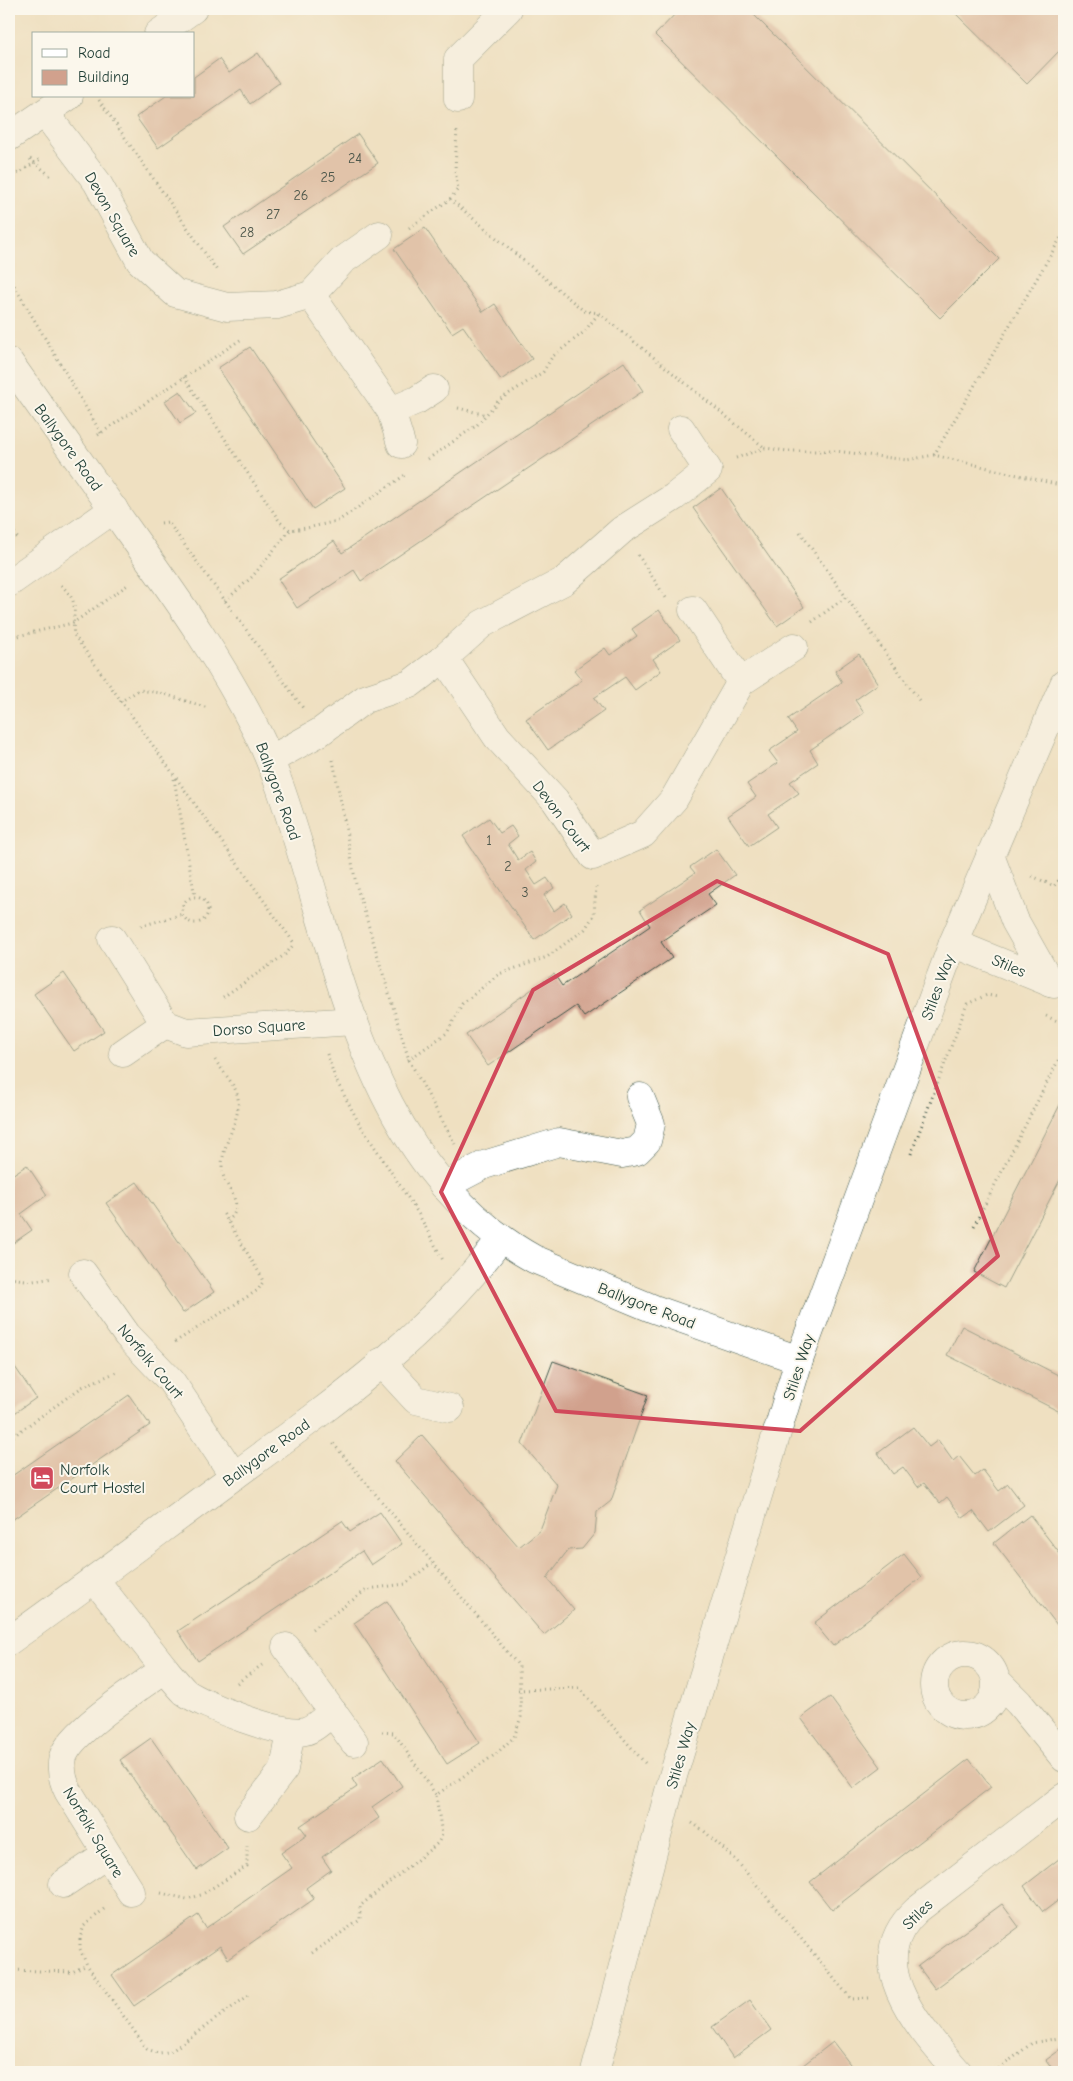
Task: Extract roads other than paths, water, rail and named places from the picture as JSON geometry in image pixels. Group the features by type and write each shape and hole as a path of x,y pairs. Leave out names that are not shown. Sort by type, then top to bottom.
{"street":[{"path":"161,23 193,9"},
{"path":"458,99 458,59 508,9"},
{"path":"9,137 66,98"},
{"name":"Devon Square","path":"45,113 97,182 140,261 175,293 227,307 277,305 310,294 342,261 380,235"},
{"path":"310,294 392,411 401,444"},
{"name":"Ballygore Road","path":"9,362 192,622 236,696 270,760 285,799 354,1021 377,1082 409,1140 444,1186 480,1222 534,1259 654,1309 799,1360"},
{"path":"392,411 417,400 434,389"},
{"path":"270,760 320,732 365,699 410,684 444,658 482,624 564,581 622,530 674,497 708,470 682,430"},
{"path":"9,583 114,509"},
{"path":"693,610 741,682"},
{"name":"Devon Court","path":"444,658 497,737 555,800 593,856 642,834 674,800 741,682 794,647"},
{"name":"Stiles Way","path":"595,2072 673,1776 799,1360 954,943 1064,684"},
{"path":"990,855 1015,921 1057,986"},
{"path":"112,939 165,1024 123,1053"},
{"name":"Stiles","path":"954,943 1057,986"},
{"name":"Dorso Square","path":"165,1024 186,1032 354,1021"},
{"path":"444,1186 484,1165 559,1142 622,1154 637,1151 647,1141 651,1124 640,1097"},
{"name":"Ballygore Road","path":"9,1641 95,1580 312,1419 381,1362 465,1283 501,1238"},
{"name":"Norfolk Court","path":"83,1273 128,1335 171,1381 234,1476"},
{"path":"381,1362 416,1400 450,1408"},
{"path":"95,1580 165,1669 186,1692 208,1704 274,1729 291,1732 306,1731 333,1712"},
{"path":"286,1648 354,1742"},
{"name":"Norfolk Square","path":"131,1892 106,1855 68,1791 62,1778 63,1757 76,1736 165,1669"},
{"path":"996,1680 1064,1758"},
{"path":"248,1816 284,1769 291,1732"},
{"name":"Stiles","path":"958,2072 918,2025 902,1998 894,1973 893,1959 898,1935 905,1922 917,1910 1064,1797"},
{"path":"63,1884 106,1855"}],"place":[{"name":"Norfolk Court Hostel","path":"42,1478"}]}
